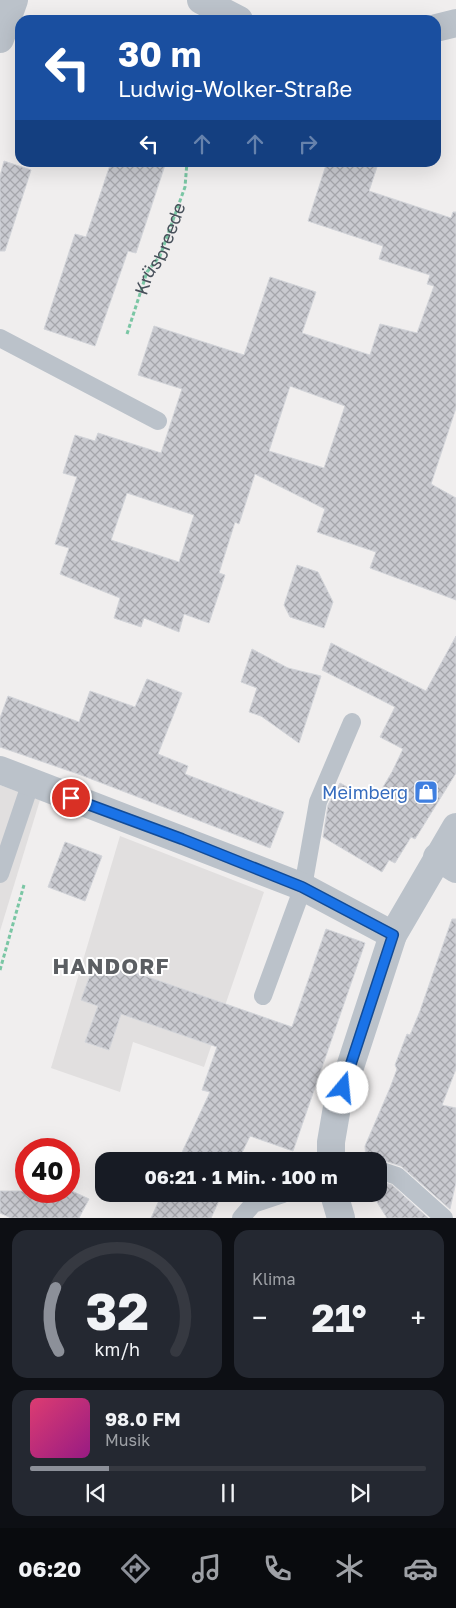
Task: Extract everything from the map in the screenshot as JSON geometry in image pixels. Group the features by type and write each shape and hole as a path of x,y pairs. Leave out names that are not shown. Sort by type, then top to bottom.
{"street":[{"path":"0,40 14,0"},
{"path":"201,0 230,15"},
{"path":"441,27 456,23"},
{"path":"0,770 302,887 393,935"},
{"path":"331,1152 337,1107 393,935 447,863 456,827"},
{"path":"336,1202 341,1218"}],"lane":[{"path":"0,338 158,421"},
{"path":"263,996 302,887 318,802 352,722"},
{"path":"0,874 30,782"},
{"path":"387,1173 397,1176 444,1218"},
{"path":"241,1218 253,1204 259,1202"}],"path":[{"name":"Krüsbreede","path":"127,334 147,272 160,256 185,187 187,167"}],"shaded area":[{"path":"0,785 40,800 0,931"},
{"path":"120,836 264,892 204,1067 133,1042 120,1092 51,1068"}],"building":[{"path":"4,161 15,165 15,167 31,170 5,251 0,251 0,176"},
{"path":"109,167 164,167 136,253 128,251 95,346 44,329 75,234 86,237"},
{"path":"325,167 377,167 369,191 451,218 453,212 456,212 456,408 431,484 456,498 456,600 370,568 376,552 317,532 325,509 255,474 239,524 235,522 219,573 225,575 209,623 184,614 179,632 144,618 141,627 114,618 120,598 60,574 69,548 55,544 77,477 63,473 75,435 95,441 98,433 161,453 182,389 138,375 154,326 244,355 270,277 316,292 302,333 370,355 380,324 417,333 434,286 427,284 430,275 379,259 383,246 308,221","holes":["290,386 345,406 324,468 269,451","127,493 194,515 179,562 111,540"]},
{"path":"297,565 318,572 333,602 324,628 290,617 284,605"},
{"path":"456,636 456,773 415,839 411,837 395,863 389,860 382,872 323,837 328,805 340,783 374,802 392,772 403,749 380,737 395,707 322,670 331,643 426,691"},
{"path":"252,649 288,668 321,676 299,743 261,716 249,712 257,688 241,682"},
{"path":"147,679 182,693 158,754 188,766 185,774 284,812 270,848 81,775 0,747 0,718 8,696 79,722 90,691 135,707"},
{"path":"65,842 102,856 85,901 48,887"},
{"path":"452,919 456,919 456,1069 442,1105 456,1108 456,1182 450,1209 401,1166 387,1162 387,1152 365,1152 365,1146 390,1088 397,1069 395,1065 407,1034 410,1035"},
{"path":"326,929 365,943 293,1151 250,1136 242,1152 182,1152 210,1092 202,1090 217,1047 121,1014 109,1050 85,1042 98,1006 81,1000 96,959 292,1027"},
{"path":"387,1183 392,1185 428,1218 387,1218 377,1202 387,1202"},
{"path":"0,1191 15,1191 15,1203 80,1203 80,1195 89,1199 79,1218 11,1218 0,1213"},
{"path":"158,1202 218,1202 211,1218 151,1218"}],"place":[{"name":"Meimberg","path":"426,792"}],"district":[{"name":"HANDORF","path":"111,965"}],"route":[{"path":"71,798 182,839 302,887 393,935 343,1088"}]}
